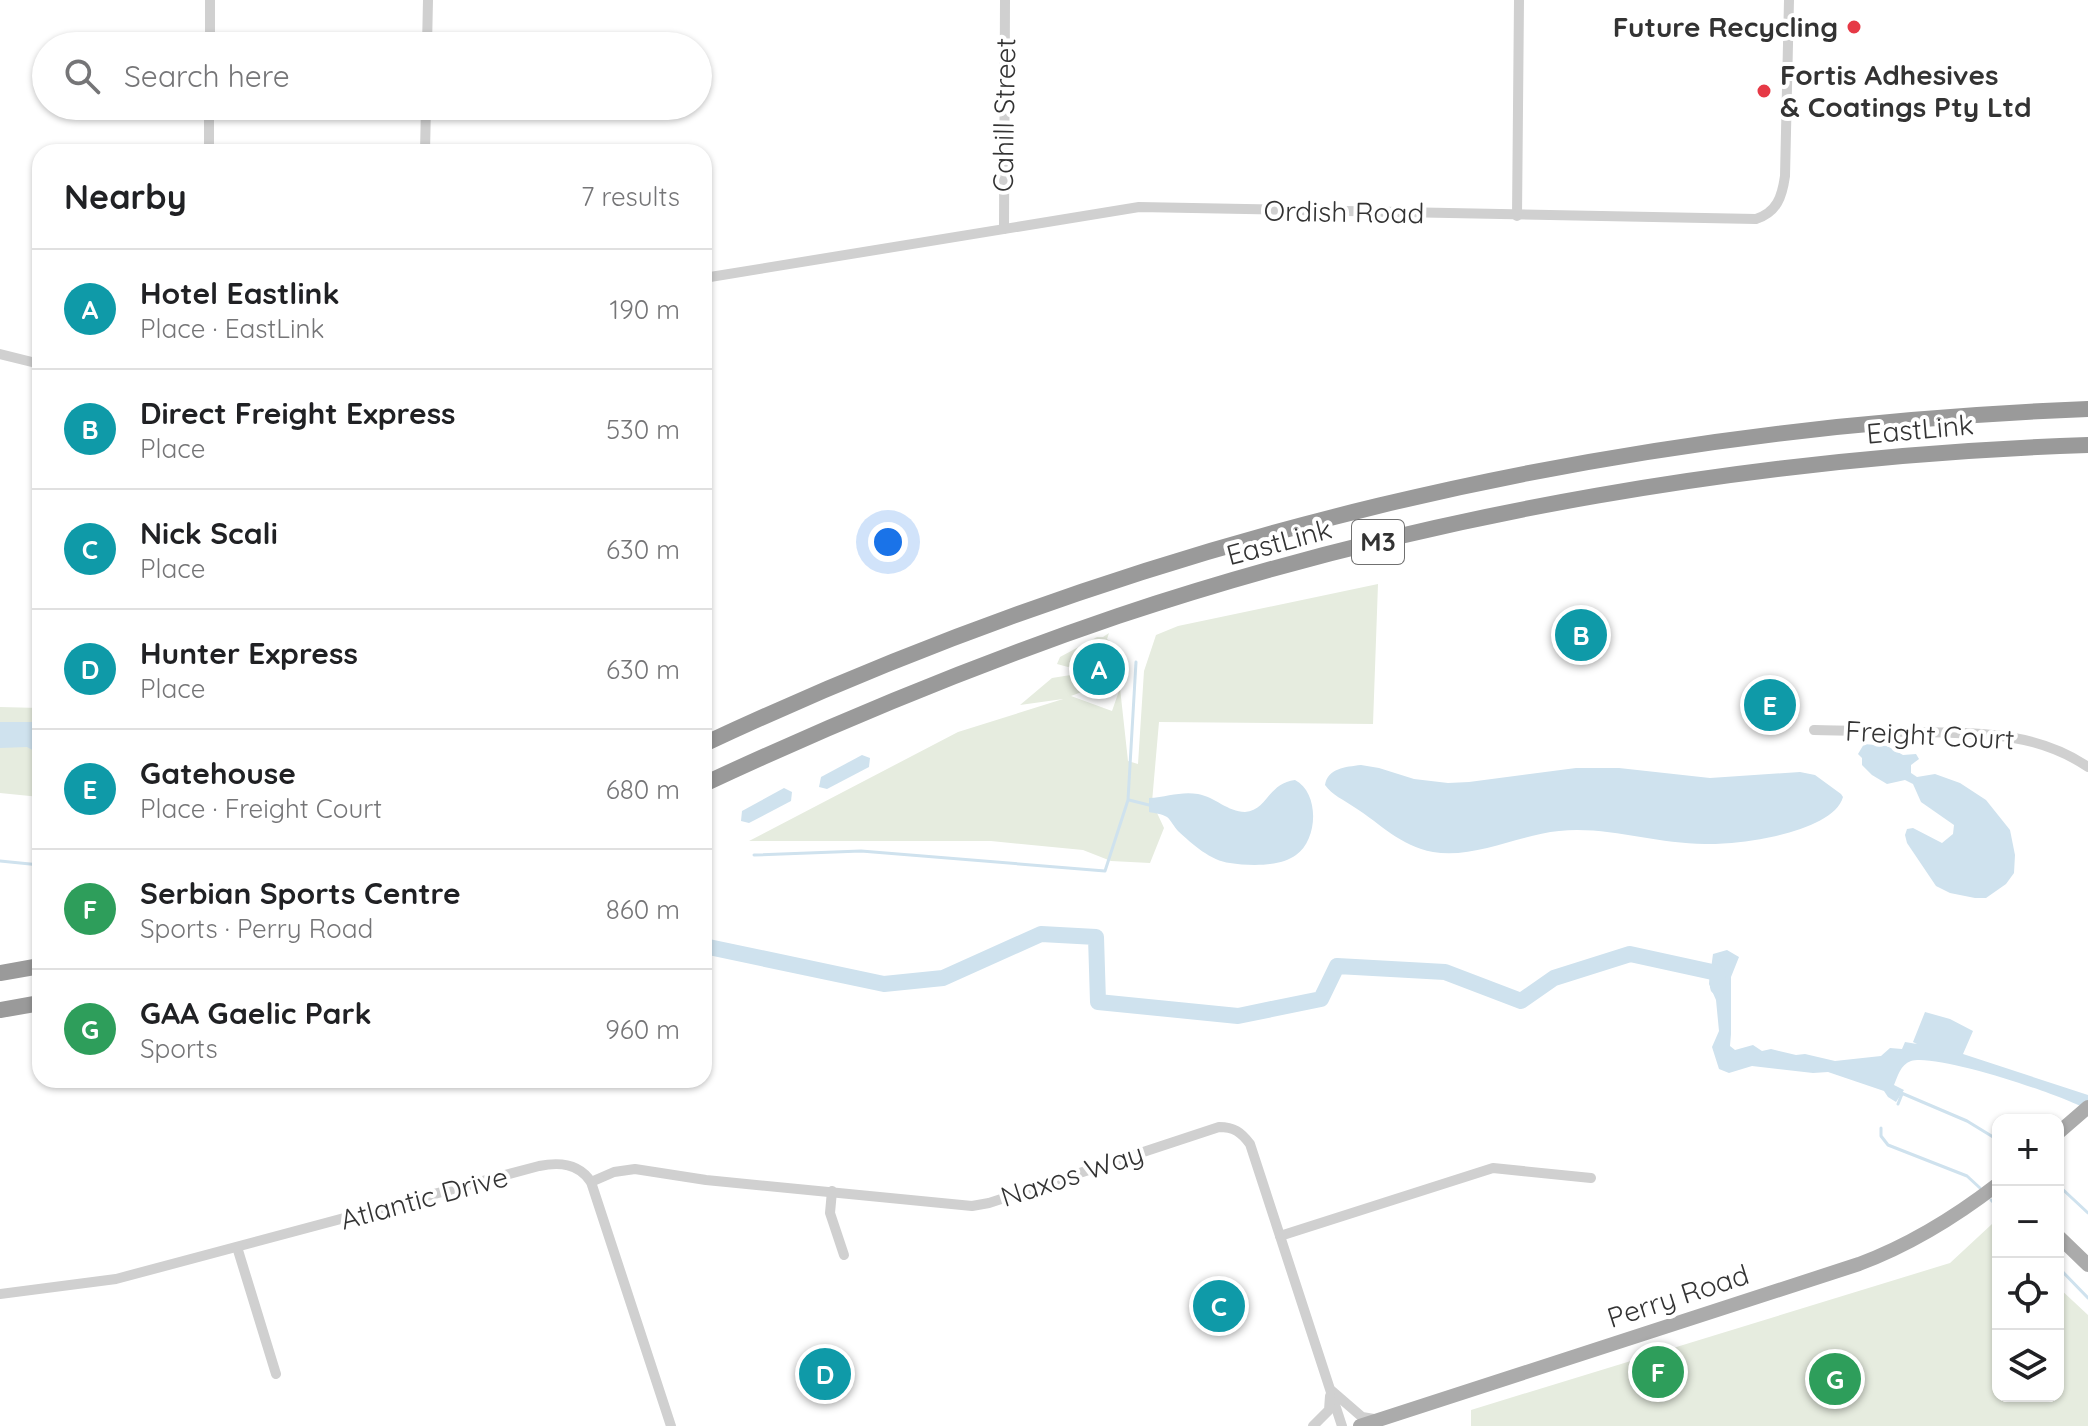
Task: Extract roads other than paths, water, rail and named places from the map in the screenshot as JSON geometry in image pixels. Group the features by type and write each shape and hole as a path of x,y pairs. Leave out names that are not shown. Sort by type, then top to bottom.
{"highway":[{"name":"EastLink","path":"712,740 849,679 1045,603 1207,550 1383,503 1526,472 1680,445 1904,420 2088,409"},
{"name":"EastLink","path":"712,780 842,721 1062,636 1227,583 1399,537 1593,496 1703,479 1978,449 2088,445"},
{"path":"0,973 32,967"},
{"path":"0,1010 32,1004"}],"main road":[{"path":"2064,1128 2088,1107"},
{"name":"Perry Road","path":"1360,1426 1869,1261 1941,1225 1995,1186"},
{"path":"2064,1242 2088,1265"}],"street":[{"path":"210,0 210,32"},
{"path":"427,32 428,0"},
{"name":"Cahill Street","path":"1004,229 1005,0"},
{"path":"1517,216 1519,0"},
{"name":"Ordish Road","path":"712,277 1139,207 1756,219 1777,206 1783,193 1789,0"},
{"path":"209,120 209,144"},
{"path":"425,144 426,120"},
{"path":"0,354 32,362"},
{"name":"Freight Court","path":"1814,730 1997,733 2031,740 2071,755 2088,767"},
{"name":"Naxos Way","path":"591,1182 625,1169 635,1169 706,1180 952,1206 989,1203 1219,1127 1230,1127 1241,1132 1250,1144 1342,1426"},
{"name":"Atlantic Drive","path":"0,1294 116,1279 551,1164 577,1167 591,1182"},
{"path":"1280,1236 1493,1168 1591,1178"},
{"path":"591,1182 671,1426"},
{"path":"832,1191 830,1213 844,1255"},
{"path":"237,1247 276,1374"},
{"path":"1330,1390 1362,1417 1379,1420"},
{"path":"1313,1426 1329,1410 1330,1390"}],"water":[{"path":"0,722 32,722 32,750 27,747 0,748"},
{"path":"1864,744 1887,746 1903,755 1916,754 1919,759 1911,765 1911,773 1917,777 1935,774 1960,783 1986,800 2010,830 2015,855 2014,873 2006,884 1986,898 1950,893 1936,886 1907,843 1905,835 1907,829 1913,828 1942,843 1953,834 1954,825 1921,802 1913,784 1905,780 1887,784 1872,775 1862,765 1858,754"},
{"path":"862,755 870,758 869,767 827,789 819,787 821,777"},
{"path":"1361,765 1414,779 1448,783 1576,768 1619,768 1710,778 1800,772 1815,775 1843,797 1836,809 1822,820 1782,834 1739,842 1686,843 1578,830 1543,833 1464,852 1433,852 1401,840 1325,785 1333,772"},
{"path":"1295,780 1309,795 1312,828 1303,848 1282,862 1246,865 1216,859 1189,841 1167,817 1149,812 1149,798 1186,793 1198,794 1245,812 1258,807 1279,786"},
{"path":"784,788 792,792 791,801 749,823 741,821 742,811"},
{"path":"1727,950 1739,957 1731,977 1730,1046 1735,1050 1753,1045 1762,1051 1771,1049 1835,1061 1881,1056 1890,1048 1902,1049 1905,1042 1917,1044 1913,1042 1925,1012 1950,1019 1973,1031 1963,1054 2088,1095 2088,1110 2000,1077 1925,1060 1911,1061 1902,1068 1894,1085 1904,1090 1896,1102 1884,1091 1828,1072 1752,1066 1729,1073 1719,1069 1712,1047 1719,1031 1716,1000 1709,984 1713,954"}],"waterway":[{"path":"754,855 861,851 1105,871 1128,800 1136,662"},
{"path":"1129,800 1149,805"},
{"path":"0,861 32,864"},
{"path":"712,948 884,984 943,978 1041,934 1096,937 1098,1002 1238,1016 1321,999 1337,966 1445,972 1521,1001 1554,978 1630,954 1717,973 1718,987"},
{"path":"1899,1092 1967,1121 1992,1136"},
{"path":"1898,1104 1902,1094"},
{"path":"1881,1128 1881,1136 1888,1145 1967,1176 1980,1188"},
{"path":"2059,1186 2088,1213"},
{"path":"2064,1273 2088,1298"}],"place":[{"name":"Future Recycling","path":"1854,27"},
{"name":"Fortis Adhesives & Coatings Pty Ltd","path":"1764,91"},
{"name":"Direct Freight Express","path":"1581,635"},
{"name":"Hotel Eastlink","path":"1099,669"},
{"name":"Gatehouse","path":"1770,705"},
{"name":"Nick Scali","path":"1219,1306"},
{"name":"Serbian Sports Centre","path":"1658,1372"},
{"name":"Hunter Express","path":"825,1374"},
{"name":"GAA Gaelic Park","path":"1835,1379"}]}
